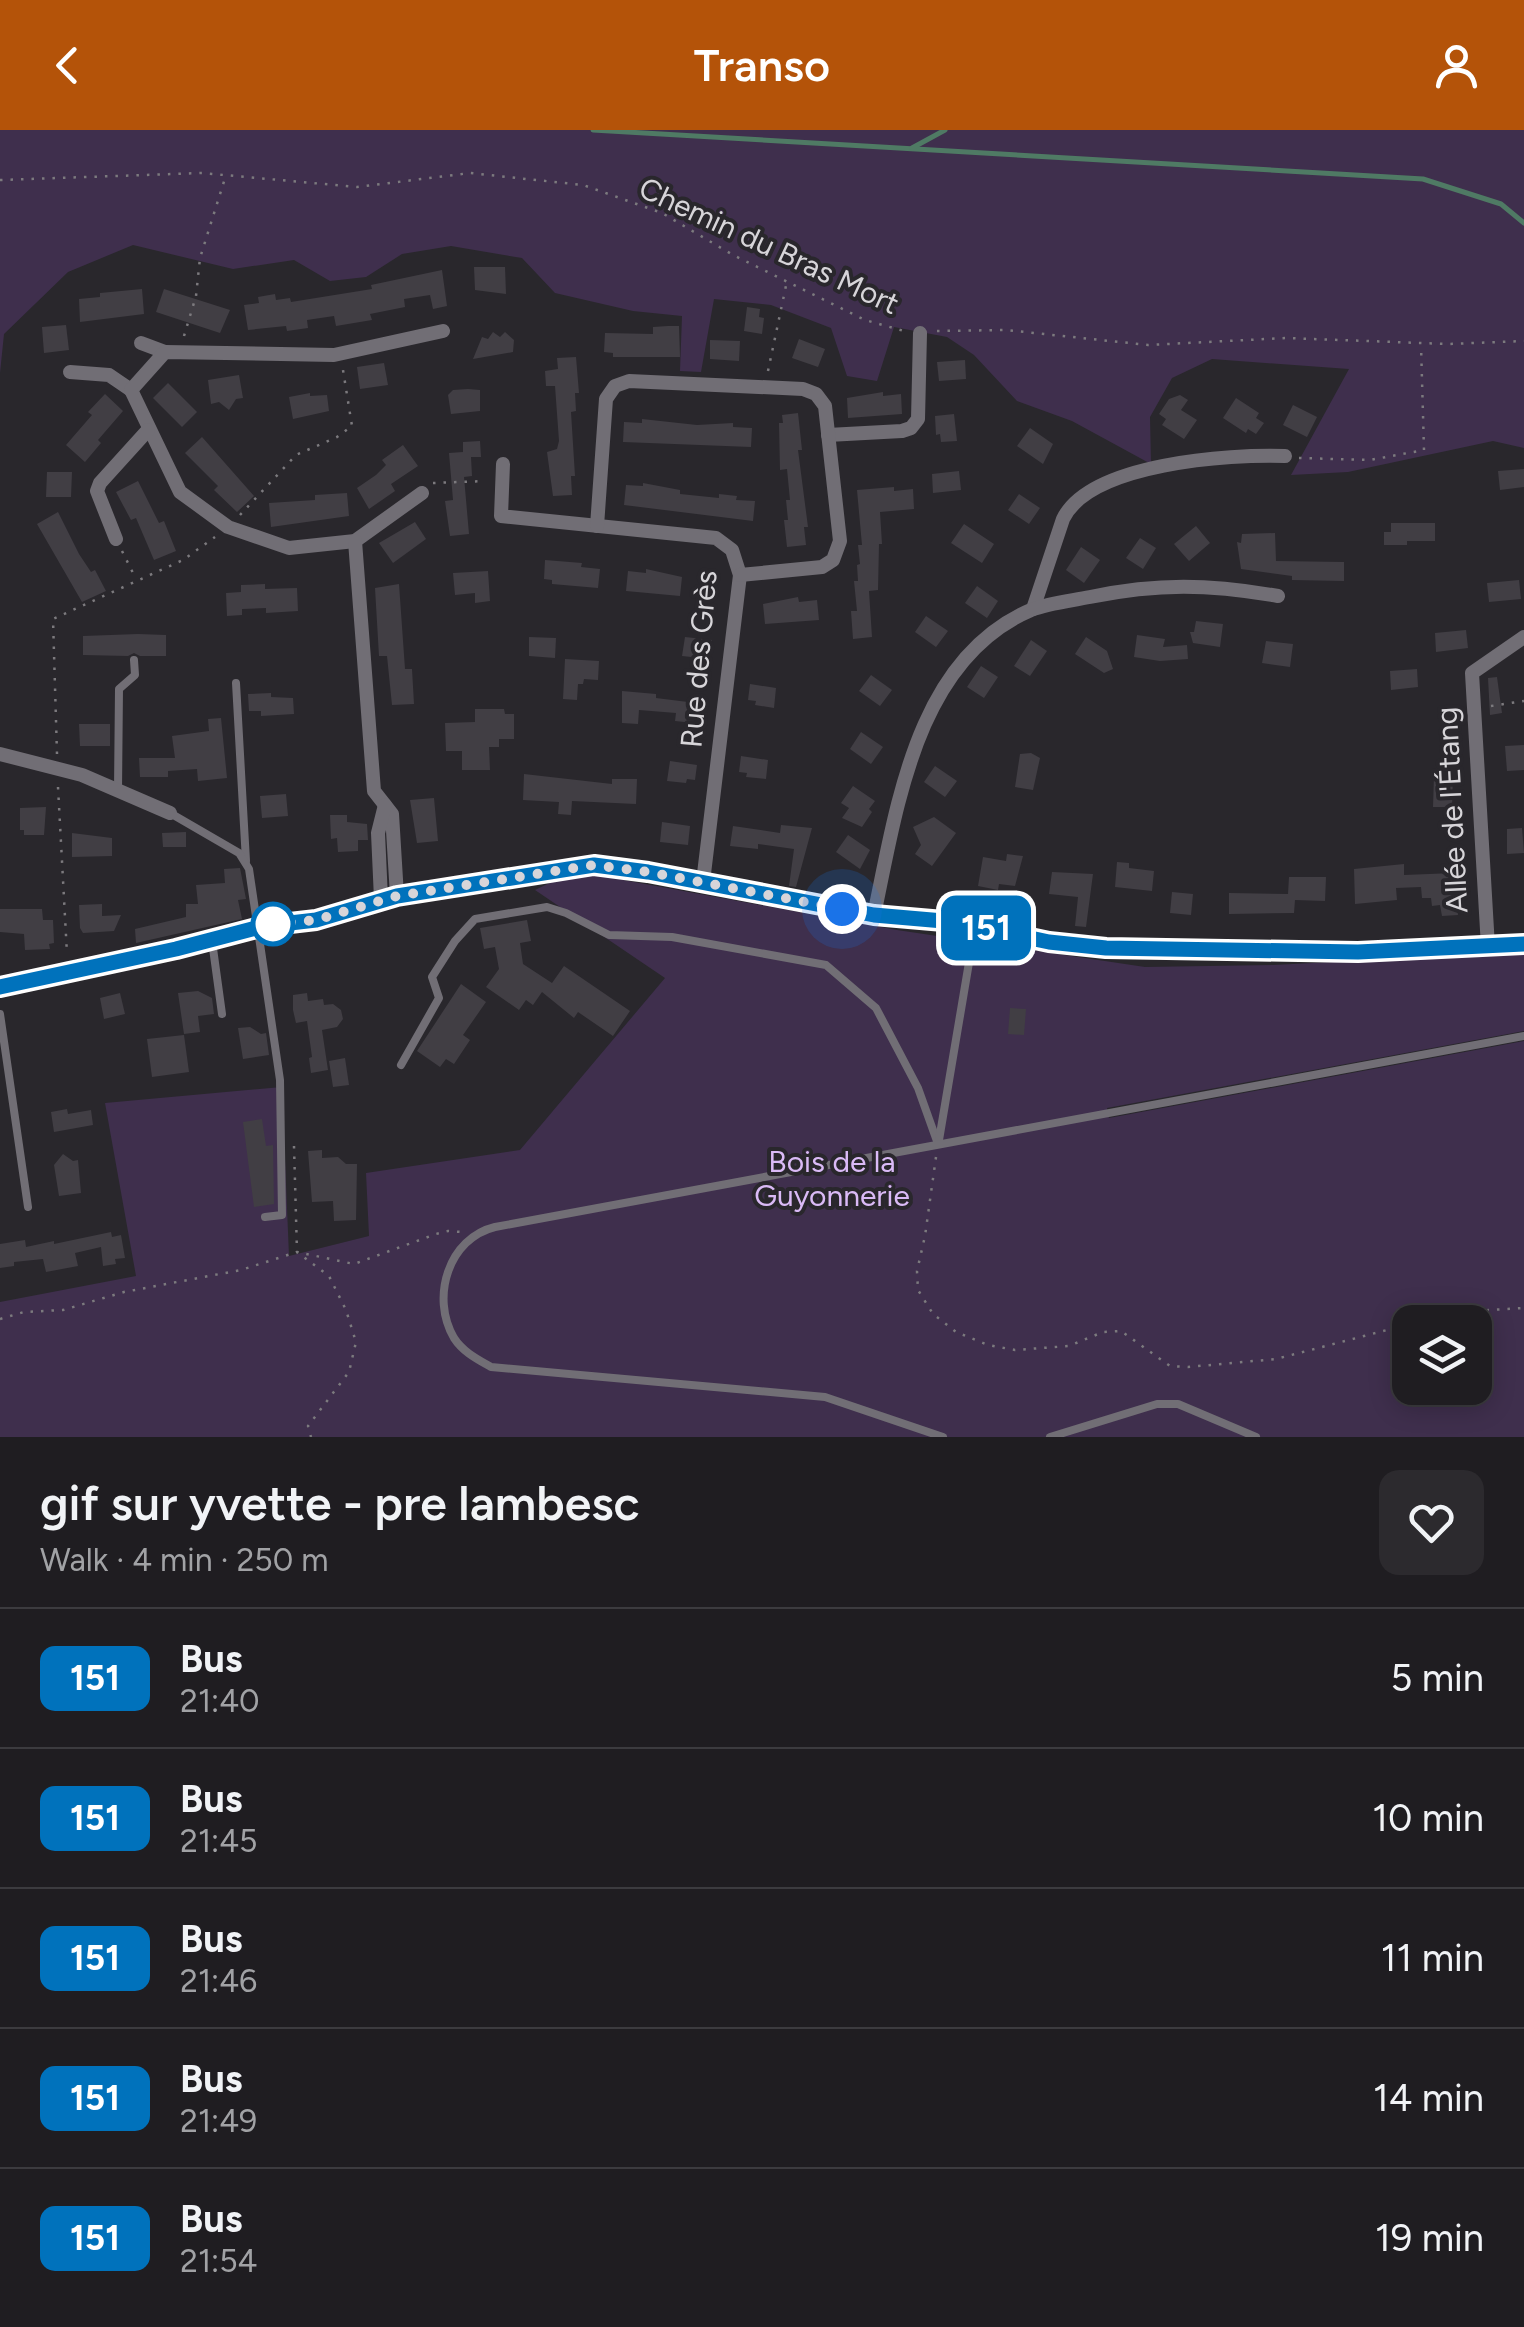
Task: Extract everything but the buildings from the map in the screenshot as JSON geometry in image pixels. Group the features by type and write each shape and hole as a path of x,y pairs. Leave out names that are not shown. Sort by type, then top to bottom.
{"street":[{"path":"141,343 172,351 341,354 443,331"},
{"path":"828,435 902,432 911,428 918,419 920,332"},
{"path":"131,390 172,351"},
{"path":"70,372 108,375 131,390 180,492 228,527 289,548 355,541 422,493"},
{"path":"597,526 606,399 615,386 630,381 803,388 816,394 825,406 840,541 832,560 822,567 740,575"},
{"path":"116,540 97,491 100,482 148,430"},
{"path":"1032,609 1063,519 1069,506 1080,497 1121,479 1173,464 1213,457 1286,456"},
{"name":"Rue des Grès","path":"504,464 501,516 716,538 732,550 740,575 703,882"},
{"path":"355,541 374,791 392,814 389,897"},
{"path":"874,915 894,818 934,706 969,652 1032,609 1147,587 1217,586 1278,596"},
{"name":"Allée de l'Étang","path":"1488,947 1472,673 1524,638"},
{"path":"0,754 57,768 170,813"},
{"path":"0,987 257,928 316,920 389,897 594,865 874,915 976,926 1049,942 1183,952 1358,952 1524,944"}],"lane":[{"path":"118,790 119,689 134,675 134,660"},
{"path":"236,683 246,861 265,964 281,1098 282,1215 265,1218"},
{"path":"170,813 239,853 246,861"},
{"path":"401,1065 439,998 432,977 454,941 475,919 547,908 566,913 609,935 672,937 826,965 876,1008 918,1088 938,1144"},
{"path":"938,1144 976,926"},
{"path":"212,940 222,1014"},
{"path":"0,1014 28,1207"},
{"path":"943,1437 825,1397 492,1367 468,1355 454,1337 445,1312 446,1284 453,1257 480,1231 1524,1036"},
{"path":"1050,1437 1157,1404 1178,1404 1256,1437"}],"path":[{"name":"Chemin du Bras Mort","path":"0,180 226,174 357,187 470,173 583,185 662,213 865,320 920,332 1006,330 1148,345 1286,338 1421,344 1524,341"},
{"path":"172,351 194,304 200,258 226,174"},
{"path":"764,387 787,282"},
{"path":"1286,456 1348,462 1424,450 1421,344"},
{"path":"68,972 54,618 183,560 228,527 296,455 337,438 352,426 341,354"},
{"path":"422,493 421,483 502,481"},
{"path":"116,540 136,581"},
{"path":"1473,708 1524,701"},
{"path":"938,1144 916,1271 918,1290 933,1314 956,1332 988,1345 1016,1350 1069,1346 1102,1332 1121,1331 1170,1366 1188,1367 1276,1359 1392,1328"},
{"path":"0,1319 24,1312 63,1310 124,1292 242,1270 297,1252 354,1264 448,1230 480,1231"},
{"path":"297,1252 328,1276 346,1310 356,1342 349,1372 308,1426 311,1437"},
{"path":"1492,1310 1524,1308"}],"green space":[{"path":"0,130 1524,130 1524,448 1493,441 1348,472 1291,475 1349,369 1212,359 1172,378 1150,417 1151,464 1072,421 1017,401 974,355 947,337 894,327 877,381 847,376 831,328 771,305 714,299 701,372 680,371 682,316 633,311 555,293 522,258 451,246 402,254 366,277 330,281 294,260 233,269 133,245 68,272 4,334 0,373"},
{"name":"Bois de la Guyonnerie","path":"574,871 897,930 1145,967 1413,958 1524,947 1524,1031 1107,1108 1109,1118 1524,1041 1524,1437 0,1437 0,1302 136,1276 105,1103 282,1087 289,1256 369,1236 366,1173 520,1150 665,978 535,890"}],"waterway":[{"path":"593,130 1423,179 1501,204 1524,223"},
{"path":"912,148 945,130"}],"bus line":[{"name":"151","path":"0,987 264,926 316,920 381,899 594,865 874,915 955,922 1049,942 1106,948 1358,952 1524,944"}],"route":[{"path":"273,924 316,920 397,896 594,865 842,909"}]}
